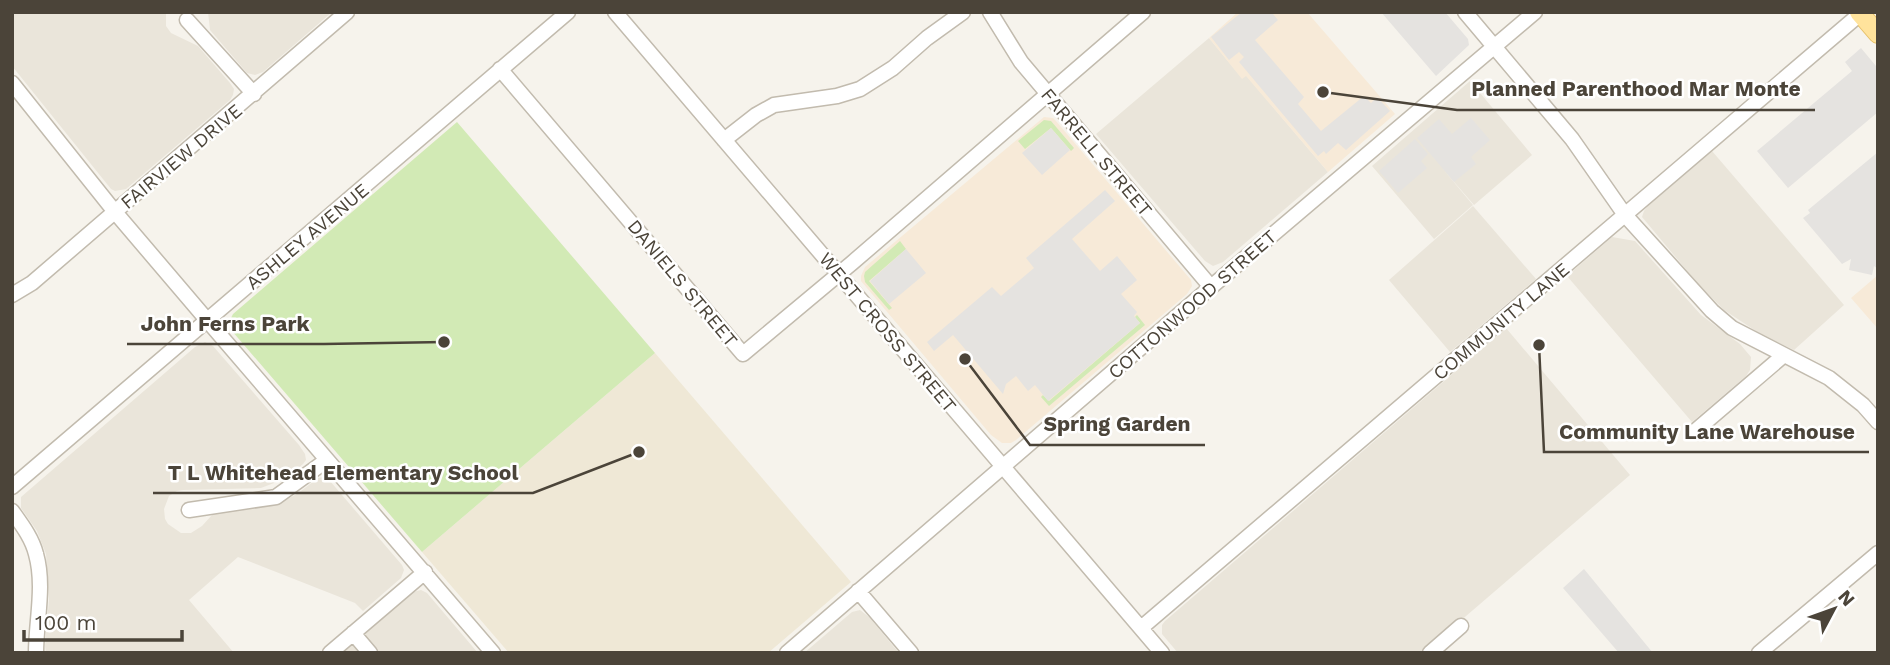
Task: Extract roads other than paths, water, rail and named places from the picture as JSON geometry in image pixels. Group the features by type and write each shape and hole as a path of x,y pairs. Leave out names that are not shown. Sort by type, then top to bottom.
{"main road":[{"path":"1860,13 1878,34"}],"street":[{"name":"FAIRVIEW DRIVE","path":"12,295 32,283 347,12"},
{"name":"ASHLEY AVENUE","path":"12,486 568,12"},
{"name":"WEST CROSS STREET","path":"615,12 1162,653"},
{"path":"724,140 756,115 774,105 837,96 860,89 892,68 963,12"},
{"name":"FARRELL STREET","path":"990,12 1021,62 1211,287"},
{"name":"DANIELS STREET","path":"500,69 743,354 1143,12"},
{"path":"1465,12 1572,139 1625,215 1712,311 1732,328 1829,378 1863,405 1878,422"},
{"name":"COTTONWOOD STREET","path":"787,653 1535,12"},
{"name":"COMMUNITY LANE","path":"1141,628 1860,13"},
{"path":"187,20 254,94"},
{"path":"12,83 206,320 493,653"},
{"path":"1694,432 1784,355"},
{"path":"189,510 276,497 327,460"},
{"path":"12,511 31,540 37,556 40,585 36,653"},
{"path":"1759,653 1878,553"},
{"path":"330,653 425,572"},
{"path":"858,592 911,653"},
{"path":"1430,653 1461,626"},
{"path":"353,633 369,653"}],"place":[{"name":"Planned Parenthood Mar Monte","path":"1323,92"},
{"name":"John Ferns Park","path":"444,342"},
{"name":"Community Lane Warehouse","path":"1539,345"},
{"name":"Spring Garden","path":"965,359"},
{"name":"T L Whitehead Elementary School","path":"639,452"}]}
